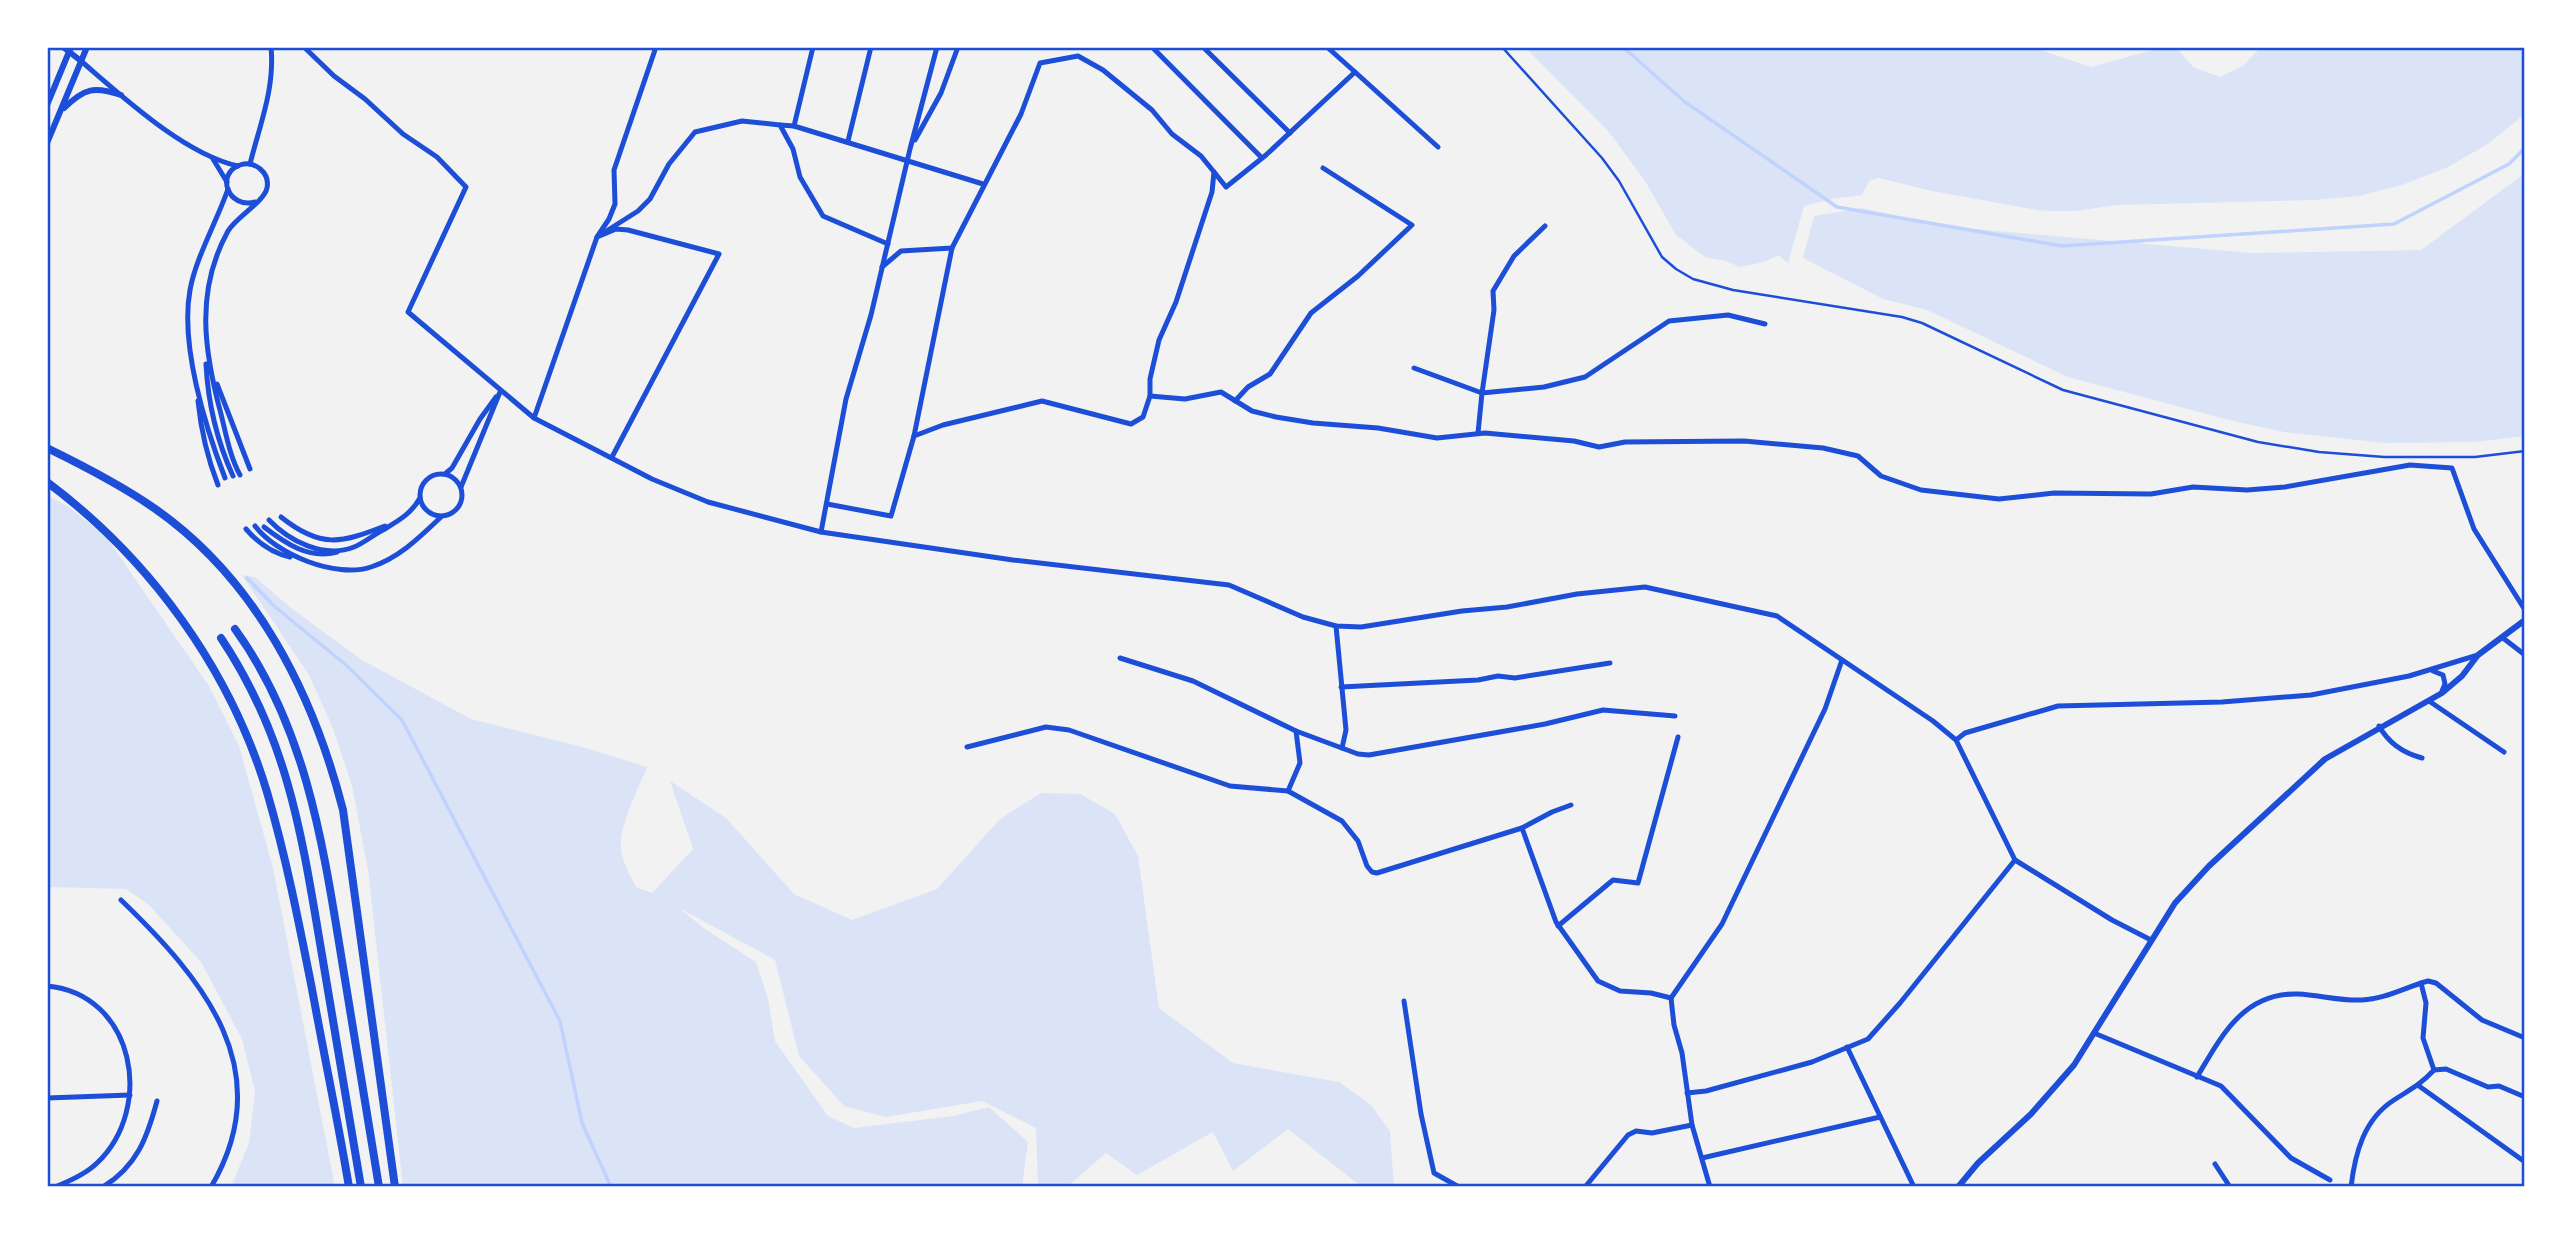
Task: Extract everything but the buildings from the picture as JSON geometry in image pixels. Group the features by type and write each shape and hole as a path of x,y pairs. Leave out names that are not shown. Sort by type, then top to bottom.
{"highway":[{"path":"47,448 125,489 193,539 236,584 270,629 286,659 314,723 343,810 395,1187"},
{"path":"47,482 102,528 171,603 199,645 240,719 267,790 290,877 349,1187"},
{"path":"235,629 263,672 305,772 322,840 379,1187"},
{"path":"221,638 251,686 272,732 302,834 361,1187"}],"street":[{"path":"47,143 87,47"},
{"path":"250,164 270,95 274,69 271,47"},
{"path":"304,47 403,134 437,158 466,187 408,312 534,418 652,479 708,502 821,532 1013,560 1229,585 1303,617 1336,626 1362,627 1462,611 1507,607 1577,594 1645,587 1777,617 1933,721 1956,740 2015,860 2112,920 2151,940"},
{"path":"534,418 597,237 615,204 614,170 656,47"},
{"path":"794,126 813,47"},
{"path":"848,141 871,47"},
{"path":"821,532 846,398 871,315 937,47"},
{"path":"910,149 941,93 958,47"},
{"path":"1152,47 1262,158"},
{"path":"1203,47 1290,133"},
{"path":"1326,47 1438,147"},
{"path":"47,105 68,49 151,120 211,156 238,166 250,164 262,170 267,181 265,194 234,222 217,256 205,305 205,332 208,388 211,406 221,447 237,476 208,361 205,332"},
{"path":"827,504 891,516 915,436 952,248 1021,114 1040,63 1077,57 1103,70 1135,94 1172,134 1201,156 1226,187 1262,158 1355,72"},
{"path":"62,109 78,94 88,91 101,89 121,95"},
{"path":"597,237 638,211 650,199 669,164 695,132 742,121 794,126 984,184"},
{"path":"780,125 793,149 800,177 822,216 888,244"},
{"path":"211,156 230,195 242,203 255,202"},
{"path":"218,485 201,429 188,308 191,287 229,175 238,166"},
{"path":"1235,401 1248,387 1270,374 1311,313 1358,276 1412,225 1323,168"},
{"path":"915,436 943,425 1042,401 1130,424 1143,417 1150,396 1150,379 1158,340 1176,302 1212,192 1214,172"},
{"path":"1478,433 1494,310 1493,290 1514,256 1545,226"},
{"path":"597,237 616,229 628,230 719,254 612,457"},
{"path":"882,267 901,251 952,248"},
{"path":"1414,368 1482,393 1544,387 1585,377 1669,321 1728,315 1765,324"},
{"path":"208,361 250,469"},
{"path":"196,380 211,442 225,478"},
{"path":"441,517 425,510 420,491 427,478 445,474 452,468 480,419 500,391"},
{"path":"246,529 256,541 279,555 344,569 369,568 407,547 441,517 451,514 459,507 461,487 500,391"},
{"path":"1150,396 1185,399 1221,392 1252,411 1313,423 1378,428 1437,438 1478,433 1564,440 1599,447 1625,442 1744,440 1786,443 1858,456 1881,476 1921,490 1999,499 2054,493 2151,494 2193,487 2247,490 2284,487 2410,465 2452,468 2474,529 2525,610"},
{"path":"445,474 453,477 461,487"},
{"path":"264,527 287,545 328,555 353,548 410,513 420,498"},
{"path":"281,517 306,534 341,541 400,519"},
{"path":"269,520 296,541 315,549 353,548"},
{"path":"254,526 277,547 305,561"},
{"path":"1957,1186 2019,1127 2074,1065 2151,940 2190,886 2325,759 2379,726 2442,693 2462,676 2479,655 2525,620"},
{"path":"1336,626 1346,730 1342,748"},
{"path":"2503,638 2525,655"},
{"path":"1956,740 1965,733 2058,706 2222,702 2311,695 2433,671 2479,655"},
{"path":"1120,657 1193,681 1296,731 1358,754 1369,755 1545,724 1603,710 1675,716"},
{"path":"1710,1187 1692,1125 1671,998 1722,923 1825,709 1842,660"},
{"path":"1341,687 1478,680 1498,676 1515,678 1610,663"},
{"path":"2433,671 2439,672 2444,678 2442,693"},
{"path":"2429,701 2504,752"},
{"path":"2379,726 2390,743 2406,753 2422,758"},
{"path":"967,747 1046,727 1069,730 1230,786 1288,791 1342,821 1358,841 1367,866 1377,873 1522,828 1571,805"},
{"path":"1288,791 1300,763 1296,731"},
{"path":"1559,926 1613,880 1638,883 1678,737"},
{"path":"1522,828 1559,926 1598,981 1620,991 1651,993 1671,998"},
{"path":"1687,1093 1706,1091 1812,1062 1868,1039 2015,860"},
{"path":"121,900 190,975 210,1003 229,1040 236,1078 236,1121 221,1169 211,1187"},
{"path":"2197,1077 2225,1029 2238,1015 2283,994 2361,1000 2378,998 2421,983 2436,983 2482,1020 2525,1038"},
{"path":"2421,983 2426,1003 2423,1038 2434,1070"},
{"path":"47,986 69,990 84,997 109,1018 122,1043 130,1073 130,1096 118,1135 97,1164 55,1187"},
{"path":"1404,1001 1421,1114 1434,1173 1459,1187"},
{"path":"2094,1033 2221,1086 2291,1157 2330,1180"},
{"path":"1847,1048 1914,1187"},
{"path":"2351,1187 2364,1132 2373,1117 2392,1101 2418,1086 2434,1070 2446,1069 2488,1087 2499,1086 2525,1097"},
{"path":"2418,1086 2525,1162"},
{"path":"47,1098 130,1096"},
{"path":"103,1187 128,1168 139,1154 149,1133 157,1101"},
{"path":"1702,1158 1880,1117"},
{"path":"1585,1187 1628,1135 1636,1131 1652,1133 1692,1125"},
{"path":"2215,1164 2230,1187"}],"lane":[{"path":"1502,47 1602,158 1619,181 1662,257 1676,270 1693,279 1733,290 1902,317 1922,323 2063,390 2259,442 2319,452 2384,457 2475,457 2525,451"}],"shaded area":[{"path":"1525,47 2031,47 2091,67 2164,47 2176,47 2193,67 2220,77 2243,66 2261,47 2525,47 2525,114 2488,144 2448,167 2402,185 2359,196 2314,200 2118,205 2052,211 1932,191 1879,178 1869,181 1862,195 1804,206 1788,263 1779,255 1764,262 1740,267 1705,257 1676,235 1645,181 1609,132"},
{"path":"2525,173 2525,436 2474,442 2385,443 2284,432 2233,421 2068,377 1927,310 1883,299 1803,258 1814,216 1862,208 1940,226 2252,253 2421,250"},
{"path":"47,495 69,507 107,538 209,686 239,746 273,868 335,1187 231,1187 249,1143 255,1091 242,1039 201,962 148,904 126,889 47,887"},
{"path":"242,575 255,577 291,608 362,660 471,719 582,747 647,767 627,816 621,851 636,887 652,893 693,849 670,781 726,818 794,894 852,920 937,889 1000,819 1041,793 1080,794 1115,814 1138,856 1159,1008 1233,1063 1339,1082 1370,1104 1390,1131 1394,1187 1362,1187 1288,1129 1233,1171 1213,1132 1137,1175 1106,1153 1067,1187 1038,1187 1036,1128 982,1101 886,1117 844,1106 799,1056 775,960 679,908 705,929 756,962 768,998 775,1041 828,1116 854,1128 953,1116 989,1107 1028,1142 1022,1187 403,1187 368,870 352,786 332,726 309,675"}],"waterway":[{"path":"1623,47 1685,102 1837,207 2062,246 2394,224 2509,164 2525,148"},
{"path":"247,578 274,606 346,665 402,720 560,1021 582,1123 611,1187"}]}
